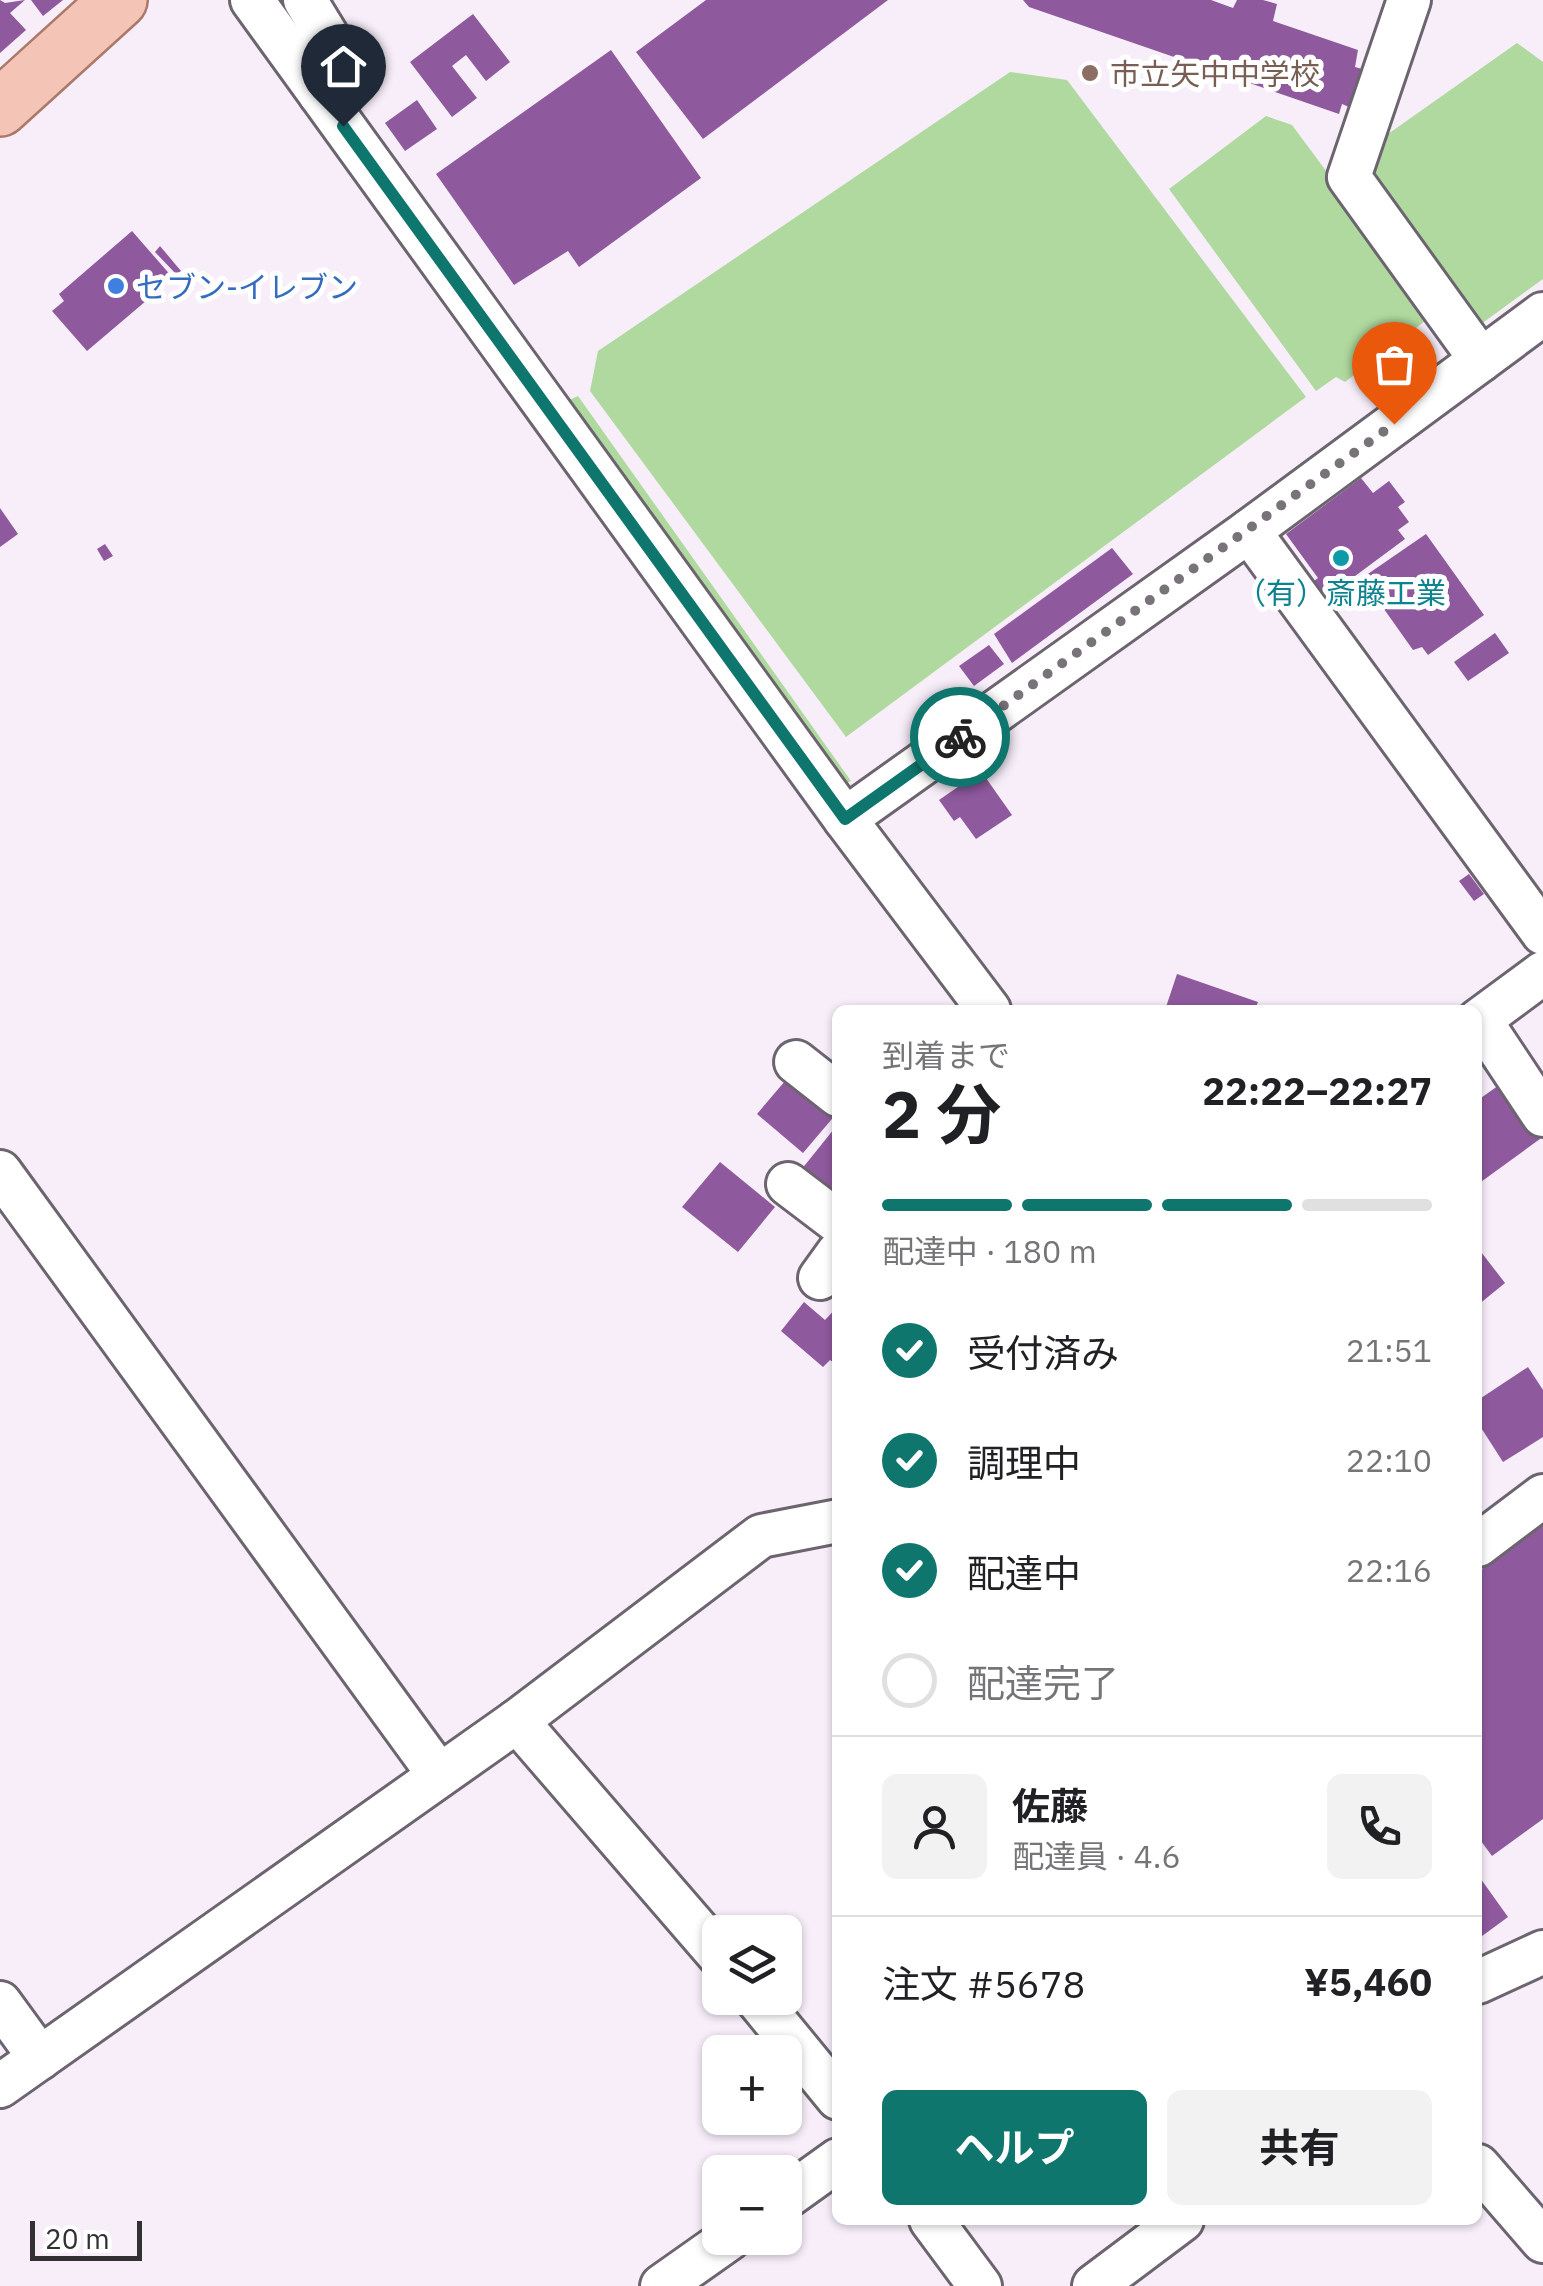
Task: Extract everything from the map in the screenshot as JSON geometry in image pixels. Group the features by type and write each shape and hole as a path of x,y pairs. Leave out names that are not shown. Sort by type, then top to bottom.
{"main road":[{"path":"0,108 119,0"}],"street":[{"path":"252,0 845,819 985,1005"},
{"path":"305,0 348,72 320,94"},
{"path":"1409,0 1349,177 1481,360"},
{"path":"845,819 1249,532 1543,314"},
{"path":"1249,532 1543,934"},
{"path":"1482,1017 1543,973"},
{"path":"1482,1026 1543,1115"},
{"path":"796,1062 832,1090"},
{"path":"0,1172 438,1775"},
{"path":"788,1184 832,1217"},
{"path":"1482,1542 1543,1496"},
{"path":"0,2086 517,1720 761,1536 832,1522"},
{"path":"517,1720 702,1935"},
{"path":"1482,1980 1543,1952"},
{"path":"0,2003 40,2058"},
{"path":"770,2015 832,2091"},
{"path":"802,2186 832,2164"},
{"path":"1482,2171 1543,2241"},
{"path":"934,2225 980,2286"},
{"path":"1094,2286 1175,2225"},
{"path":"662,2286 706,2255"}],"green space":[{"path":"1517,43 1543,62 1543,279 1477,327 1366,169 1371,146"},
{"path":"1010,72 1067,80 1306,397 846,737 590,391 598,351"},
{"path":"1266,116 1292,125 1433,315 1345,382 1336,377 1316,391 1169,189"},
{"path":"578,396 851,781 842,785 567,401"}],"building":[{"path":"0,0 25,0 10,13 26,30 0,53"},
{"path":"31,0 63,0 43,16"},
{"path":"706,0 888,0 703,139 636,52"},
{"path":"1023,0 1211,0 1233,8 1237,0 1263,0 1277,4 1273,21 1358,50 1355,67 1362,69 1349,107 1342,104 1339,114 1029,7"},
{"path":"473,14 510,62 486,81 466,55 452,66 477,98 452,117 410,62"},
{"path":"611,50 701,178 579,267 568,251 514,285 436,174"},
{"path":"417,100 437,129 405,151 385,123"},
{"name":"セブン-イレブン","path":"132,231 173,278 87,351 52,311 64,301 59,294"},
{"path":"160,246 181,271 176,274 155,252"},
{"name":"（有）斎藤工業","path":"1361,478 1373,493 1389,481 1405,502 1398,507 1409,522 1398,530 1405,539 1320,602 1307,586 1318,578 1286,534"},
{"path":"0,508 18,534 0,547"},
{"path":"1426,534 1484,615 1428,655 1422,647 1413,650 1362,578"},
{"path":"105,544 113,556 104,561 97,549"},
{"path":"1112,548 1133,574 1012,663 994,634"},
{"path":"1495,633 1509,653 1468,681 1454,662"},
{"path":"989,645 1004,664 974,686 959,666"},
{"path":"976,754 982,765 972,770 965,759"},
{"path":"981,771 1012,815 976,839 960,817 954,821 939,800"},
{"path":"1469,874 1484,894 1474,901 1459,881"},
{"path":"1177,974 1258,1002 1257,1005 1167,1005"},
{"path":"791,1074 832,1109 832,1119 803,1153 757,1114"},
{"path":"1502,1083 1540,1139 1482,1181 1482,1097"},
{"path":"832,1131 832,1187 828,1191 801,1170"},
{"path":"720,1162 775,1207 738,1252 682,1207"},
{"path":"1482,1253 1505,1283 1482,1302"},
{"path":"804,1302 825,1320 832,1312 832,1362 823,1367 781,1331"},
{"path":"1528,1367 1543,1390 1543,1437 1503,1462 1482,1429 1482,1397"},
{"path":"1543,1525 1543,1819 1492,1856 1482,1842 1482,1569"},
{"path":"1482,1881 1508,1917 1482,1936"}],"way so far":[{"path":"960,737 1394,424"}],"place":[{"name":"市立矢中中学校","path":"1090,73"},
{"name":"セブン-イレブン","path":"116,286"},
{"name":"（有）斎藤工業","path":"1341,558"}],"route":[{"path":"343,126 845,819 960,737"}]}
